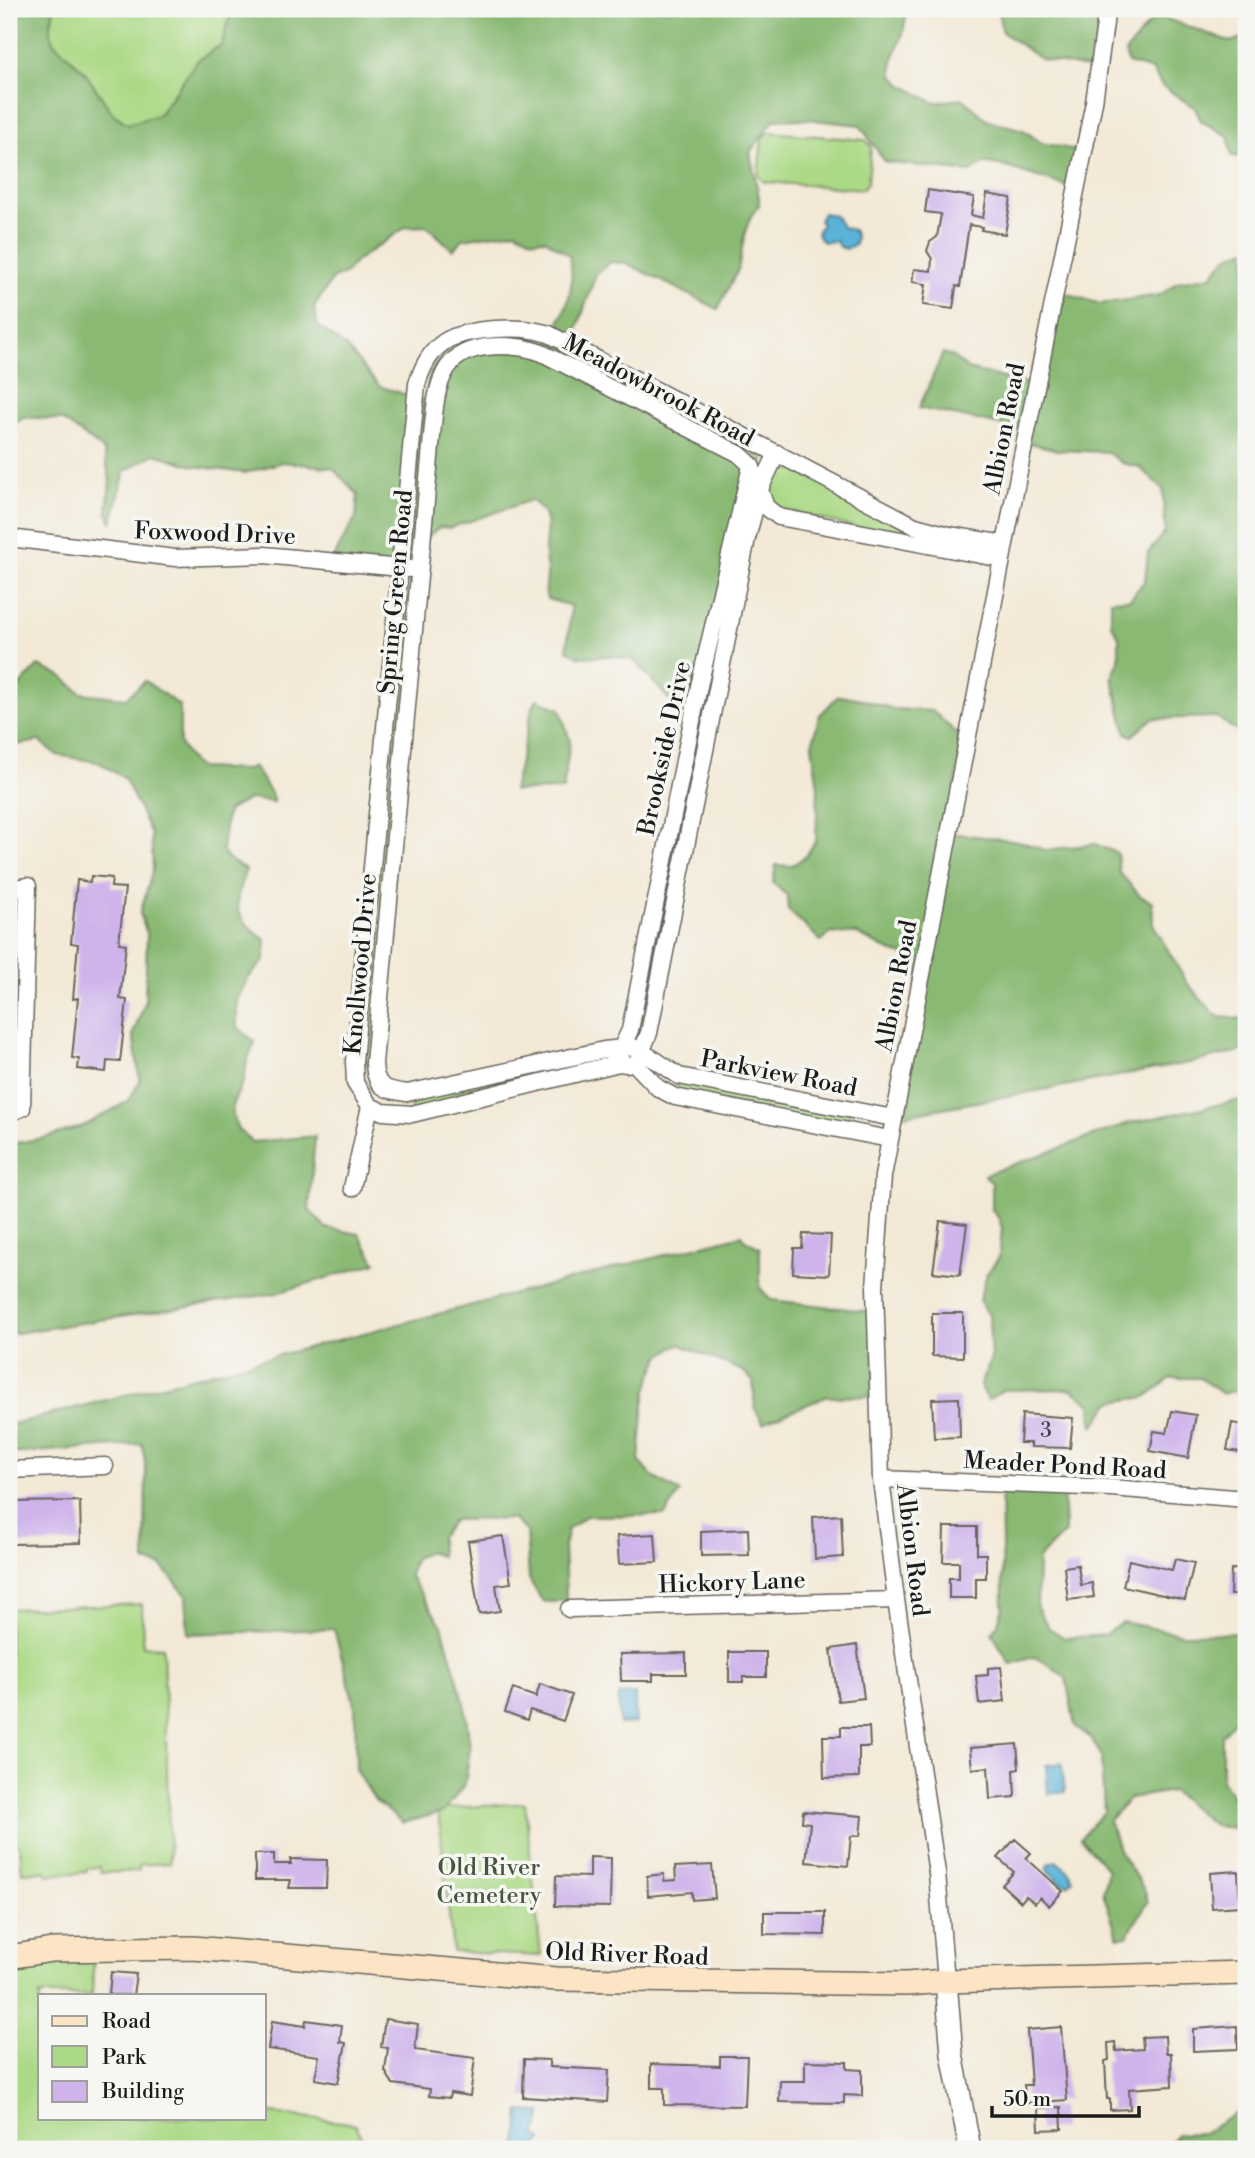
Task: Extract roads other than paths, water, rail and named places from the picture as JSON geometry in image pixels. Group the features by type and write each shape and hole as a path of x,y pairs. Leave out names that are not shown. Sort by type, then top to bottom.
{"main road":[{"name":"Old River Road","path":"9,1957 52,1950 193,1948 556,1979 892,1984 1246,1973"}],"street":[{"name":"Albion Road","path":"946,1981 937,1874 895,1601 881,1479 875,1287 883,1176 1003,552 1094,102 1107,9"},
{"name":"Meadowbrook Road","path":"400,568 415,402 421,370 440,343 454,335 472,331 532,328 549,334 915,526 1003,552"},
{"name":"Meadowbrook Road","path":"436,402 442,378 452,362 465,354 501,345 524,347 542,353 739,454 751,465 766,507 779,517 1003,552"},
{"path":"415,402 436,402"},
{"name":"Spring Green Road","path":"402,766 436,402"},
{"name":"Brookside Drive","path":"621,1055 630,1030 699,687 751,465 761,444"},
{"name":"Brookside Drive","path":"639,1058 649,1033 747,538 760,489 777,453"},
{"name":"Foxwood Drive","path":"9,538 175,558 264,555 421,570"},
{"name":"Spring Green Road","path":"370,1106 355,1083 354,1062 400,568"},
{"path":"381,765 402,766"},
{"name":"Knollwood Drive","path":"402,766 374,1063 375,1076 381,1086 407,1094 621,1055 639,1058"},
{"path":"9,889 29,886 22,1108 9,1113"},
{"name":"Knollwood Drive","path":"370,1106 383,1112 412,1114 621,1055"},
{"name":"Parkview Road","path":"639,1058 679,1076 893,1118"},
{"name":"Parkview Road","path":"639,1058 659,1088 675,1097 889,1139"},
{"path":"352,1188 370,1106"},
{"path":"9,1470 105,1466"},
{"name":"Meader Pond Road","path":"881,1479 1111,1488 1246,1499"},
{"name":"Hickory Lane","path":"569,1609 895,1601"},
{"path":"946,1981 952,2054 970,2149"}],"water":[{"path":"823,213 836,216 842,227 853,230 856,236 855,245 846,249 839,247 836,241 821,241 817,233"},
{"path":"635,1694 636,1723 620,1724 618,1695"},
{"path":"1062,1763 1065,1792 1048,1794 1046,1765"},
{"path":"1056,1861 1070,1872 1073,1880 1068,1885 1061,1883 1047,1870 1049,1864"},
{"path":"520,2111 542,2112 541,2123 535,2135 542,2140 534,2147 517,2146"}],"park label":[{"name":"Old River Cemetery","path":"489,1881"}]}
